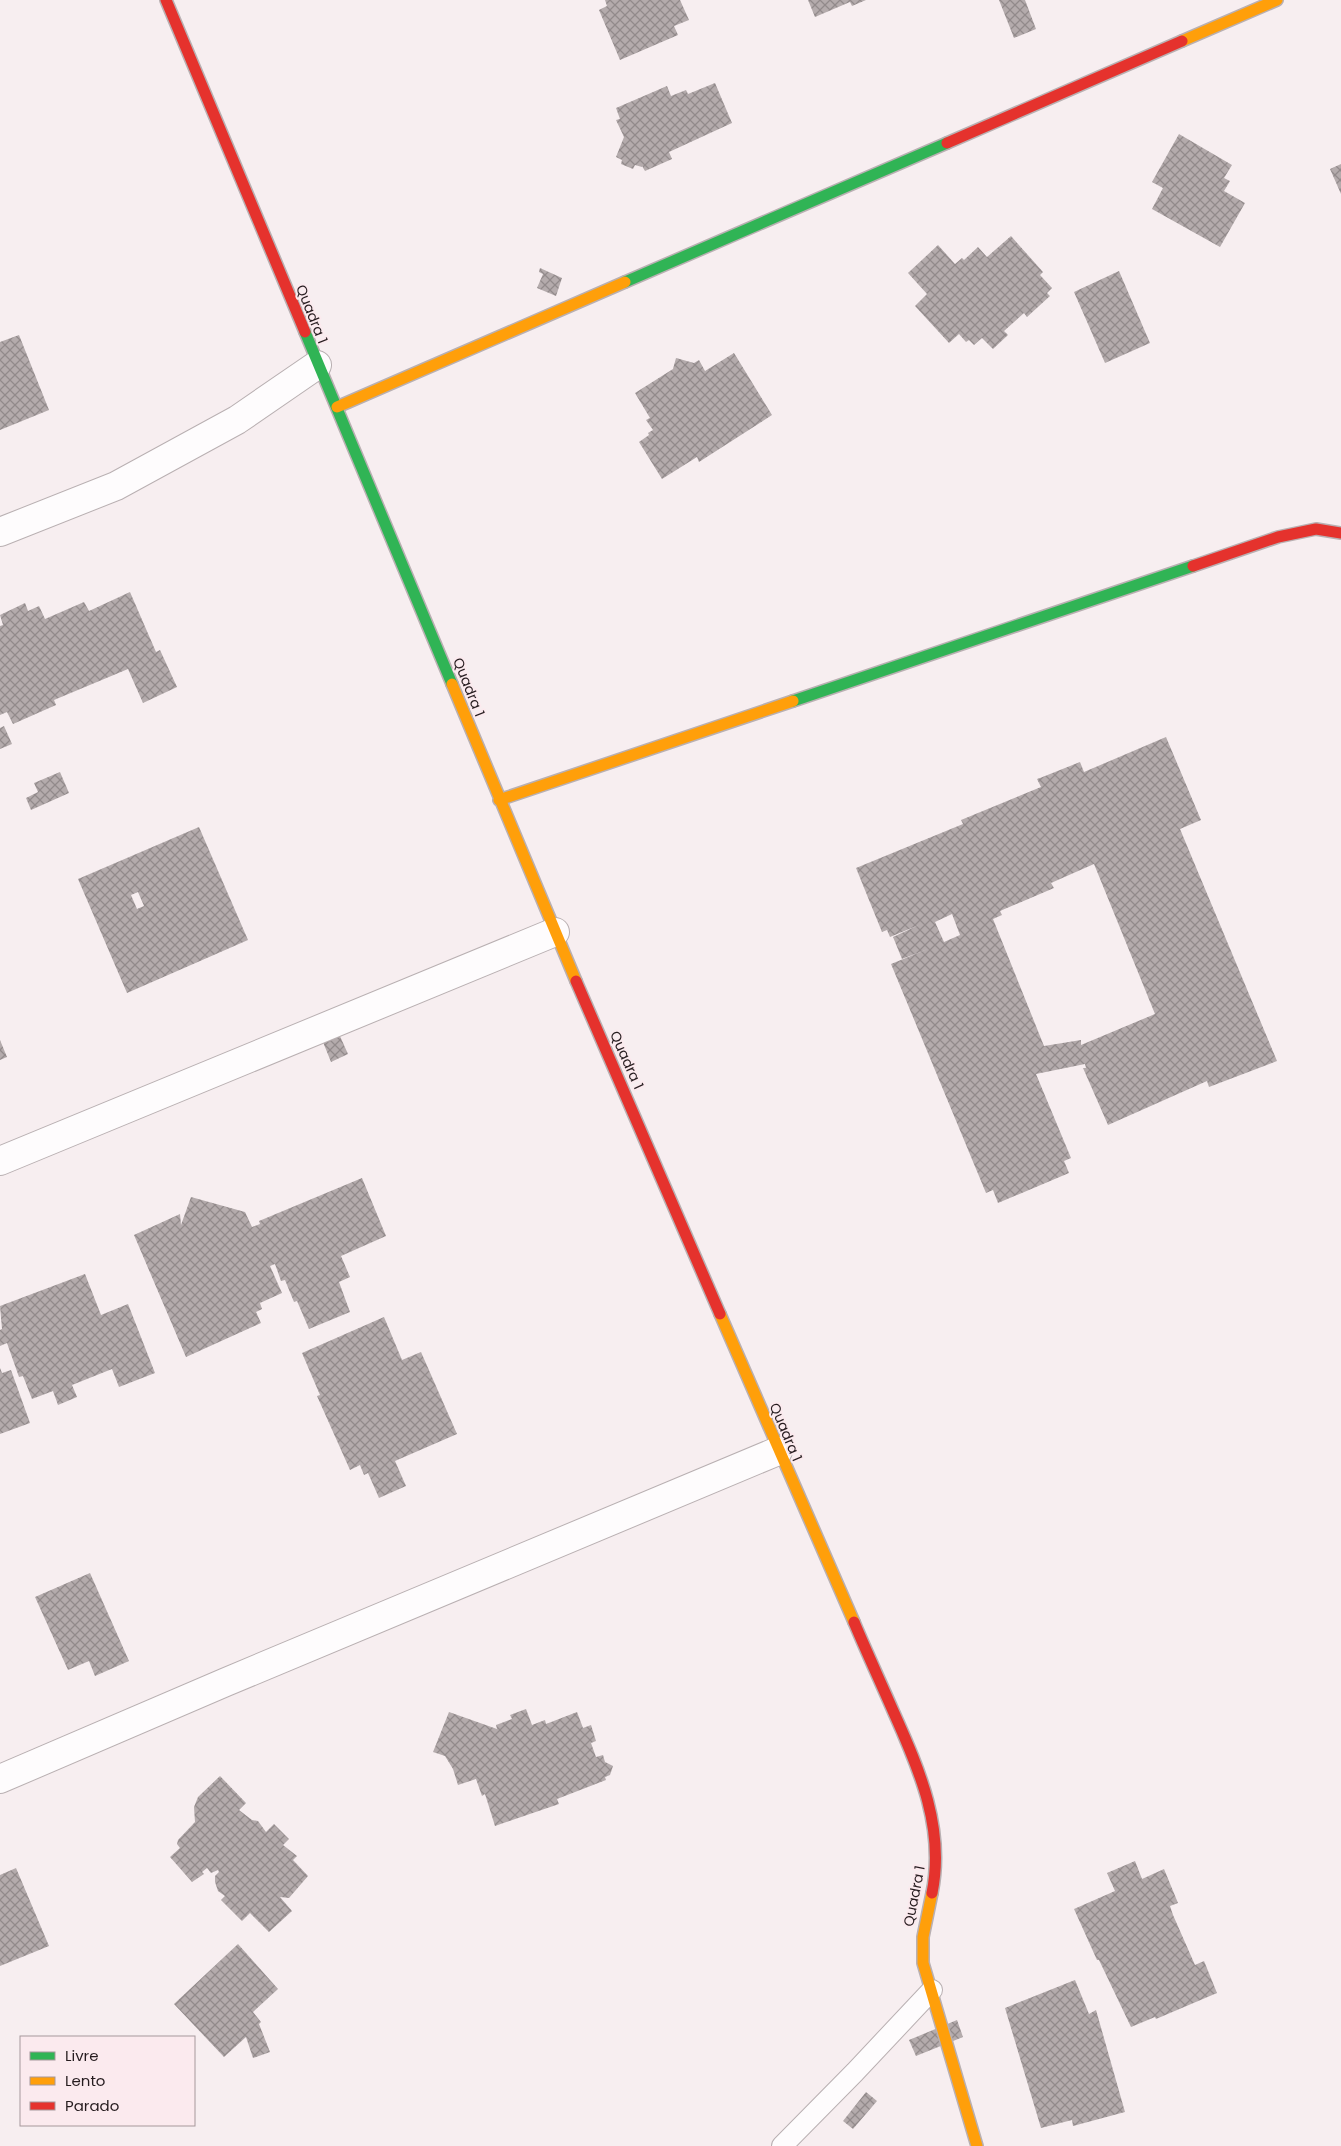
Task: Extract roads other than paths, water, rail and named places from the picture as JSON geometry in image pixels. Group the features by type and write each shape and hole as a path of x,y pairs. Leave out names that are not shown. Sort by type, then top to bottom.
{"street":[{"path":"337,407 1277,0"},
{"name":"Quadra 1","path":"170,1 317,365 337,407 499,800 778,1451 916,1762 930,1802 936,1832 936,1866 921,1948 923,1964 977,2146"},
{"path":"0,532 116,486 238,420 317,365"},
{"path":"499,800 1278,537 1316,530 1341,533"},
{"path":"0,1161 555,932"},
{"path":"0,1779 226,1682 778,1451"}],"lane":[{"path":"782,2146 932,1990"}]}
